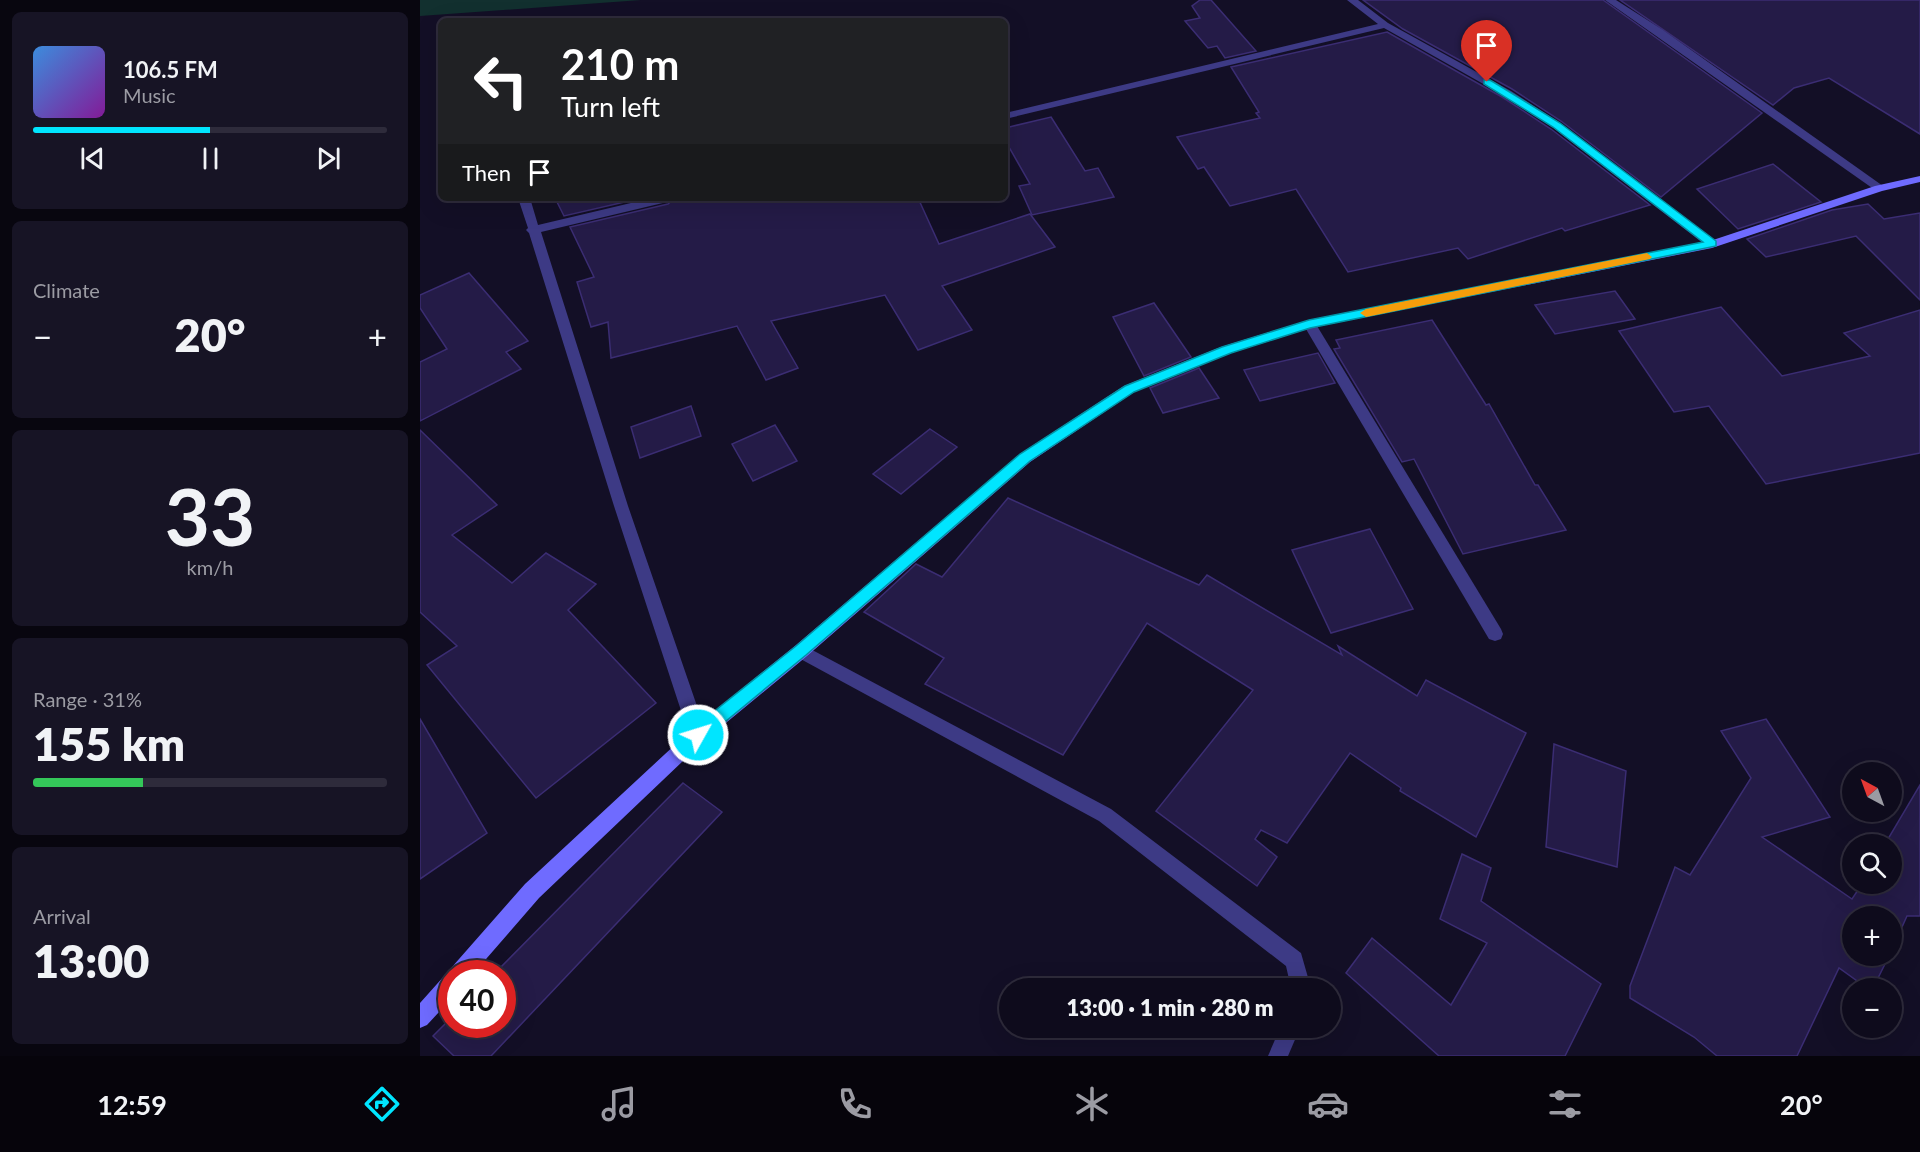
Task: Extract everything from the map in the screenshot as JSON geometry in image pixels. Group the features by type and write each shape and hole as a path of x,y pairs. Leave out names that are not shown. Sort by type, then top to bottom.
{"street":[{"path":"1352,0 1385,25 1507,93 1556,125 1712,244"},
{"path":"1610,0 1660,32 1880,188"},
{"path":"1008,115 1385,25"},
{"path":"471,960 532,891 698,735 801,651 1025,458 1129,389 1226,350 1309,324 1712,244 1880,188 1920,179"},
{"path":"525,201 532,230 698,735"},
{"path":"532,230 654,201"},
{"path":"1309,324 1495,634"},
{"path":"801,651 1105,815 1294,960 1298,978"},
{"path":"420,1018 438,998"},
{"path":"1278,1056 1286,1038"}],"green space":[{"path":"420,0 641,0 420,16"}],"building":[{"path":"1200,0 1211,0 1256,51 1225,58 1217,46 1208,48 1185,21 1200,18 1192,6"},
{"path":"1363,0 1603,0 1762,113 1661,197 1561,121 1512,89 1403,29"},
{"path":"1620,0 1920,0 1920,134 1829,78 1794,88 1773,105"},
{"path":"1387,32 1502,97 1551,129 1650,205 1565,231 1562,228 1468,259 1458,248 1348,272 1296,189 1230,206 1204,167 1198,169 1177,137 1260,118 1256,113 1259,112 1231,67"},
{"path":"1051,117 1085,171 1098,168 1114,197 1032,215 1019,186 1030,184 1008,145 1008,127"},
{"path":"1773,164 1821,202 1738,229 1697,189"},
{"path":"556,201 629,201 564,216"},
{"path":"672,201 919,201 939,244 1030,214 1055,247 942,286 972,330 918,350 885,295 771,321 798,368 766,380 737,326 611,358 608,322 591,327 577,282 594,277 570,227 668,204"},
{"path":"1868,204 1884,219 1920,213 1920,300 1856,236 1766,257 1747,239 1832,210"},
{"path":"469,273 528,341 506,352 521,369 420,421 420,362 447,349 420,308 420,295"},
{"path":"1615,291 1635,319 1555,334 1535,305"},
{"path":"1154,303 1191,357 1144,376 1113,317"},
{"path":"1721,307 1782,376 1870,356 1844,333 1920,310 1920,453 1766,484 1709,406 1674,412 1619,331"},
{"path":"1432,320 1486,405 1489,404 1535,485 1538,485 1566,530 1463,554 1414,459 1402,462 1334,349 1340,348 1336,340"},
{"path":"1318,353 1335,383 1260,401 1244,370"},
{"path":"1199,368 1219,398 1163,413 1150,388"},
{"path":"691,406 701,436 640,458 631,427"},
{"path":"775,425 797,461 753,481 732,444"},
{"path":"930,429 957,447 901,494 873,474"},
{"path":"420,430 497,505 452,535 512,583 546,553 596,584 568,610 656,703 536,798 427,665 457,646 420,612"},
{"path":"1008,498 1199,585 1207,575 1342,655 1338,646 1417,696 1426,680 1526,733 1476,837 1400,791 1401,788 1350,753 1287,843 1261,830 1255,839 1277,857 1257,886 1156,811 1253,690 1147,623 1063,755 925,684 944,658 864,612 916,564 942,577"},
{"path":"1370,529 1413,609 1331,633 1292,550"},
{"path":"420,719 487,833 420,879"},
{"path":"1766,719 1830,817 1762,837 1852,899 1855,894 1902,894 1902,834 1891,834 1898,822 1902,822 1902,815 1920,785 1920,916 1907,916 1902,927 1902,906 1842,906 1842,966 1884,966 1878,978 1853,978 1839,968 1797,1056 1717,1056 1694,1037 1630,998 1630,986 1675,867 1690,875 1751,778 1721,731"},
{"path":"1554,744 1626,771 1617,867 1546,847"},
{"path":"683,783 722,812 516,1030 516,960 508,960"},
{"path":"1462,854 1491,868 1481,901 1601,984 1565,1056 1439,1056 1346,973 1372,938 1451,1005 1487,943 1440,919"},
{"path":"438,1031 438,1038 508,1038 491,1056 454,1056 433,1036"}],"slow traffic":[{"path":"1366,313 1647,257"}],"route":[{"path":"698,735 801,651 1025,458 1129,389 1226,350 1309,324 1712,244 1556,125 1487,82"}]}
